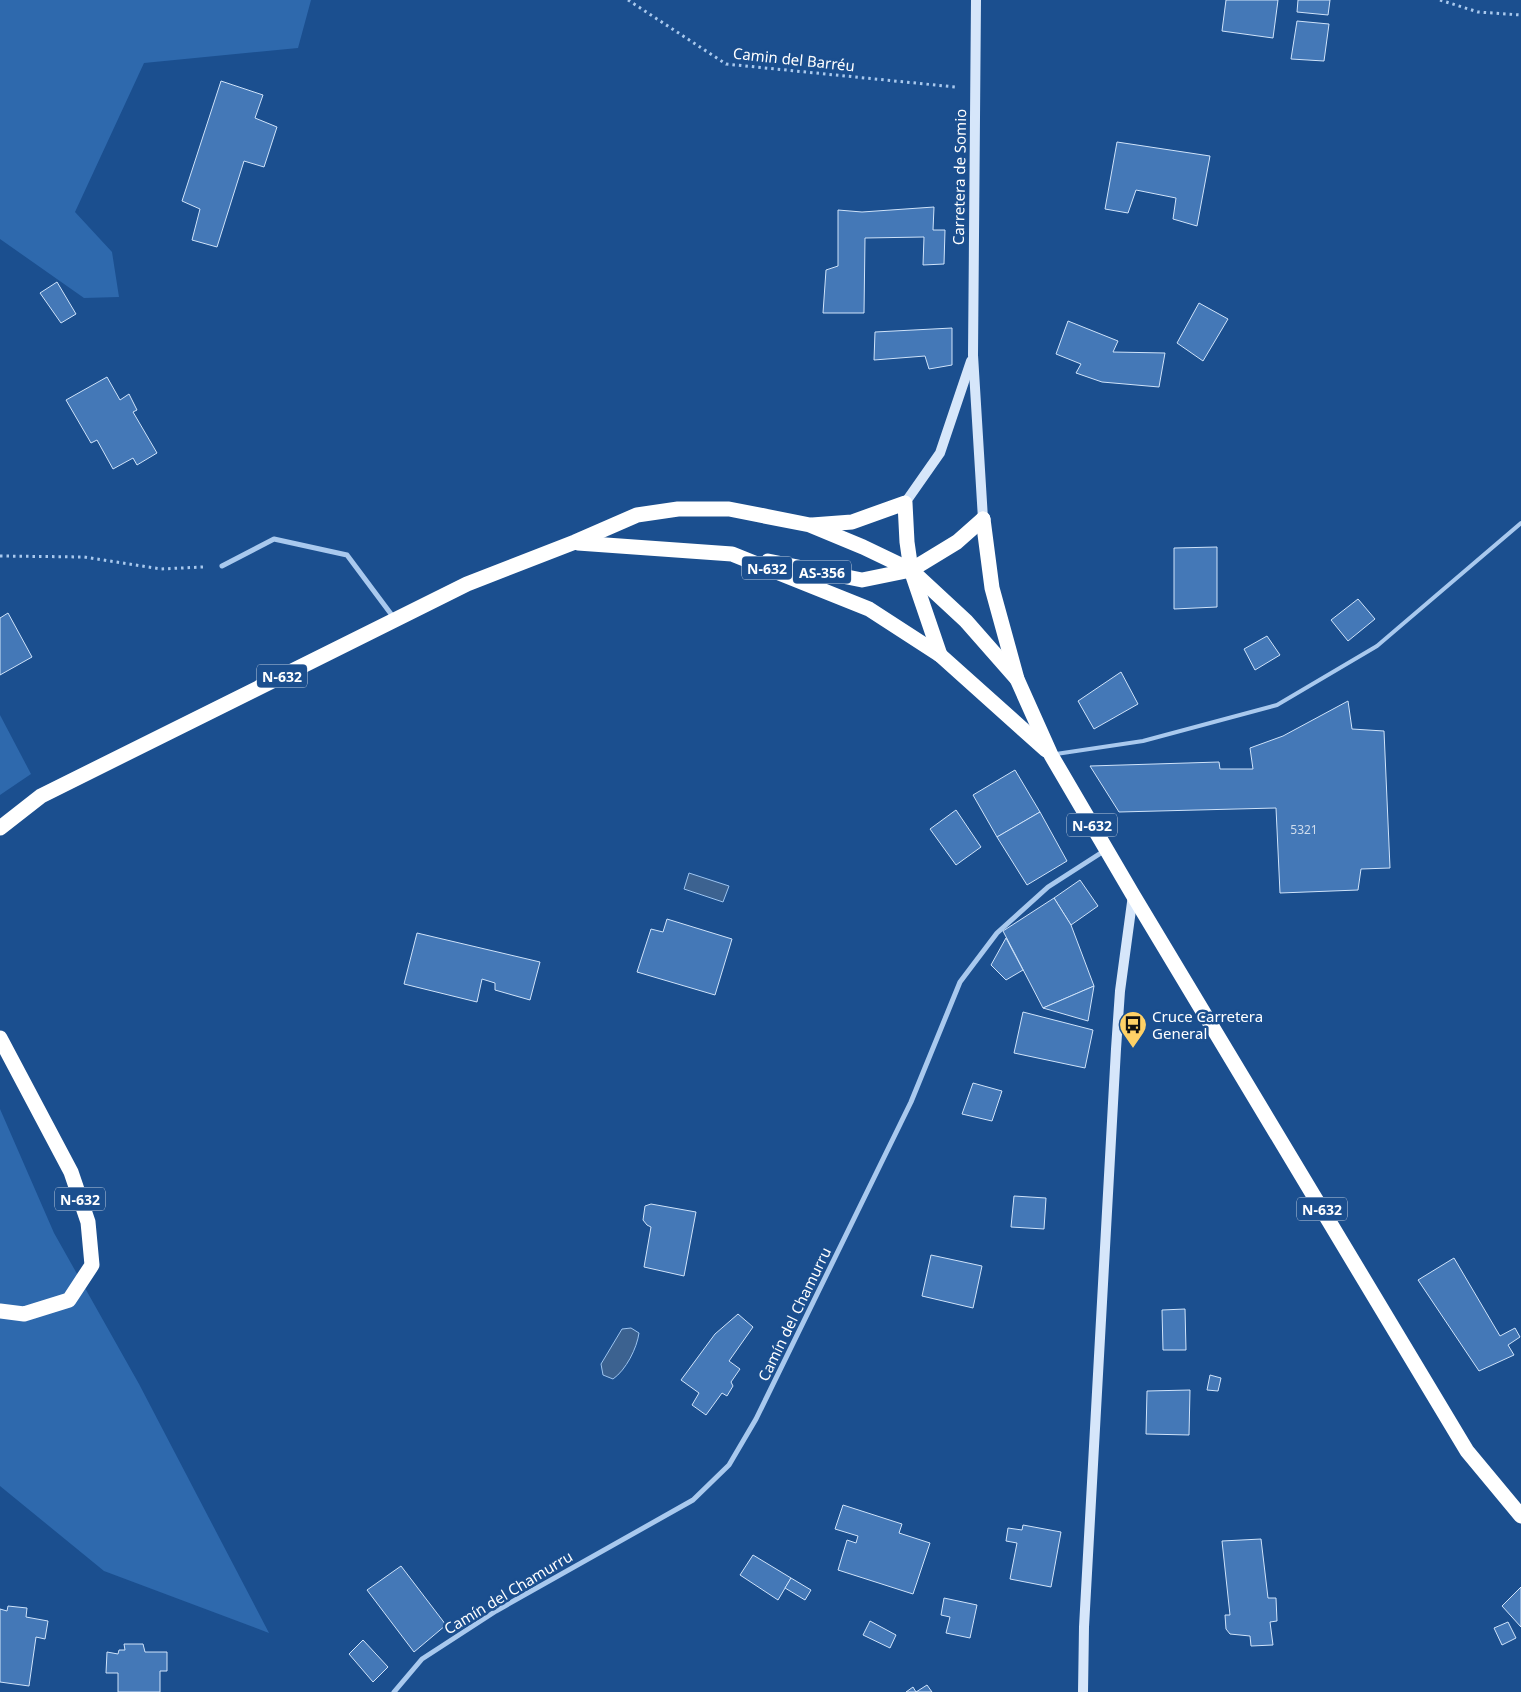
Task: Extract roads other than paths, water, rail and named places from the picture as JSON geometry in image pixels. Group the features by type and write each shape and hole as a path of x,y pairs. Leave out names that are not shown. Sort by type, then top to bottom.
{"highway":[{"path":"810,525 852,522 905,503 911,570 940,655"},
{"name":"N-632","path":"0,828 41,796 395,619 467,584 575,542 637,515 678,509 729,509 810,525 863,547 911,570 966,621 1017,679 1051,754 1133,895 1467,1451 1521,1516"},
{"path":"983,519 992,588 1017,679"},
{"name":"AS-356","path":"732,554 862,580 911,570 957,542 983,519"},
{"name":"N-632","path":"575,542 732,554 869,608 940,655 1051,754"},
{"name":"N-632","path":"0,1038 71,1172 88,1222 92,1265 69,1300 24,1314 0,1311"}],"street":[{"name":"Carretera de Somio","path":"973,355 976,0"},
{"path":"905,503 940,453 973,355"},
{"path":"973,355 983,519"},
{"path":"222,566 274,539 346,555 395,619"},
{"name":"Camín del Chamurru","path":"394,1692 422,1659 496,1611 693,1500 729,1465 756,1419 912,1102 960,982 997,933 1048,887 1107,849"},
{"path":"1083,1692 1084,1627 1116,1048 1120,991 1133,895"}],"lane":[{"path":"1051,754 1144,741 1277,705 1377,646 1521,523"}],"place":[{"name":"Cruce Carretera General","path":"1133,1049"}]}
